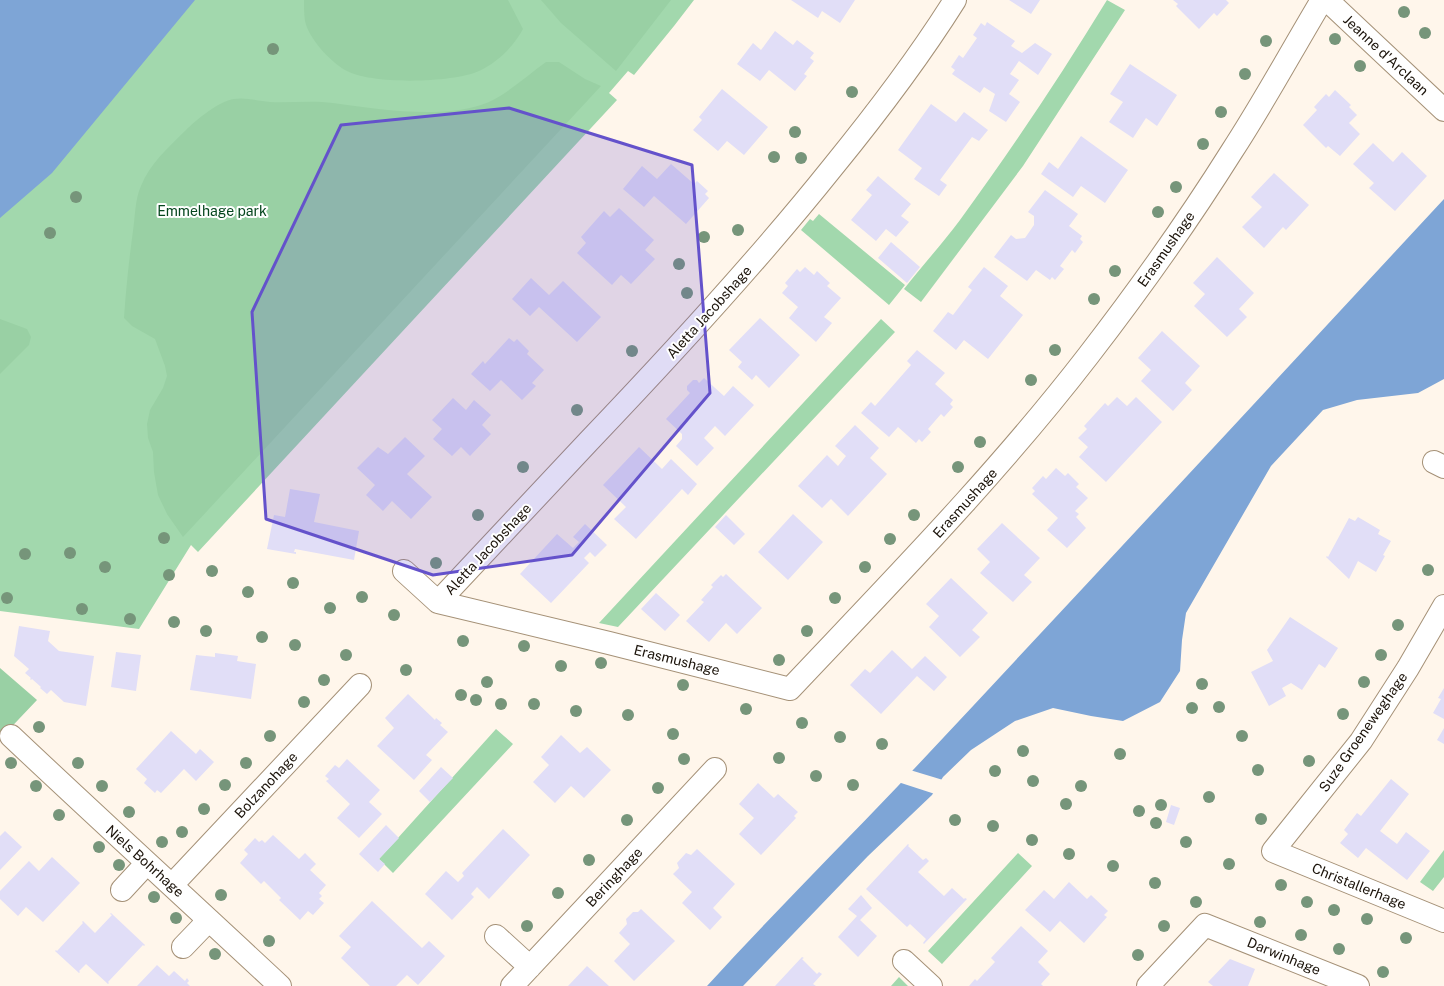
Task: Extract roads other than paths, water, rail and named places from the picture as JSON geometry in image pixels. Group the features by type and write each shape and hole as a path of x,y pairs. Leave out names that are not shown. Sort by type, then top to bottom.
{"street":[{"name":"Aletta Jacobshage","path":"438,602 651,376 730,290 786,225 888,96 922,50 955,0"},
{"name":"Erasmushage","path":"438,602 610,643 790,689 934,537 1007,456 1092,351 1153,269 1233,150 1322,0"},
{"name":"Jeanne d'Arclaan","path":"1327,0 1444,110"},
{"path":"404,571 438,602"},
{"name":"Suze Groeneweghage","path":"1273,851 1361,741 1408,668 1444,606"},
{"name":"Bolzanohage","path":"172,885 360,685"},
{"name":"Niels Bohrhage","path":"11,736 146,864 172,885 280,986"},
{"name":"Beringhage","path":"512,986 715,769"},
{"name":"Christallerhage","path":"1273,851 1444,921"},
{"path":"122,890 146,864"},
{"path":"183,948 209,920"},
{"name":"Darwinhage","path":"1148,986 1205,925 1358,986"},
{"path":"496,936 530,967"},
{"path":"904,961 931,986"}],"water":[{"path":"0,0 195,0 52,173 0,218"},
{"path":"1444,199 1444,379 1418,393 1357,400 1323,410 1271,466 1186,613 1182,640 1180,671 1160,702 1123,721 1053,708 1015,721 971,750 943,777 932,795 868,856 743,986 707,986 967,713"}],"park label":[{"name":"Emmelhage park","path":"212,211"}]}
